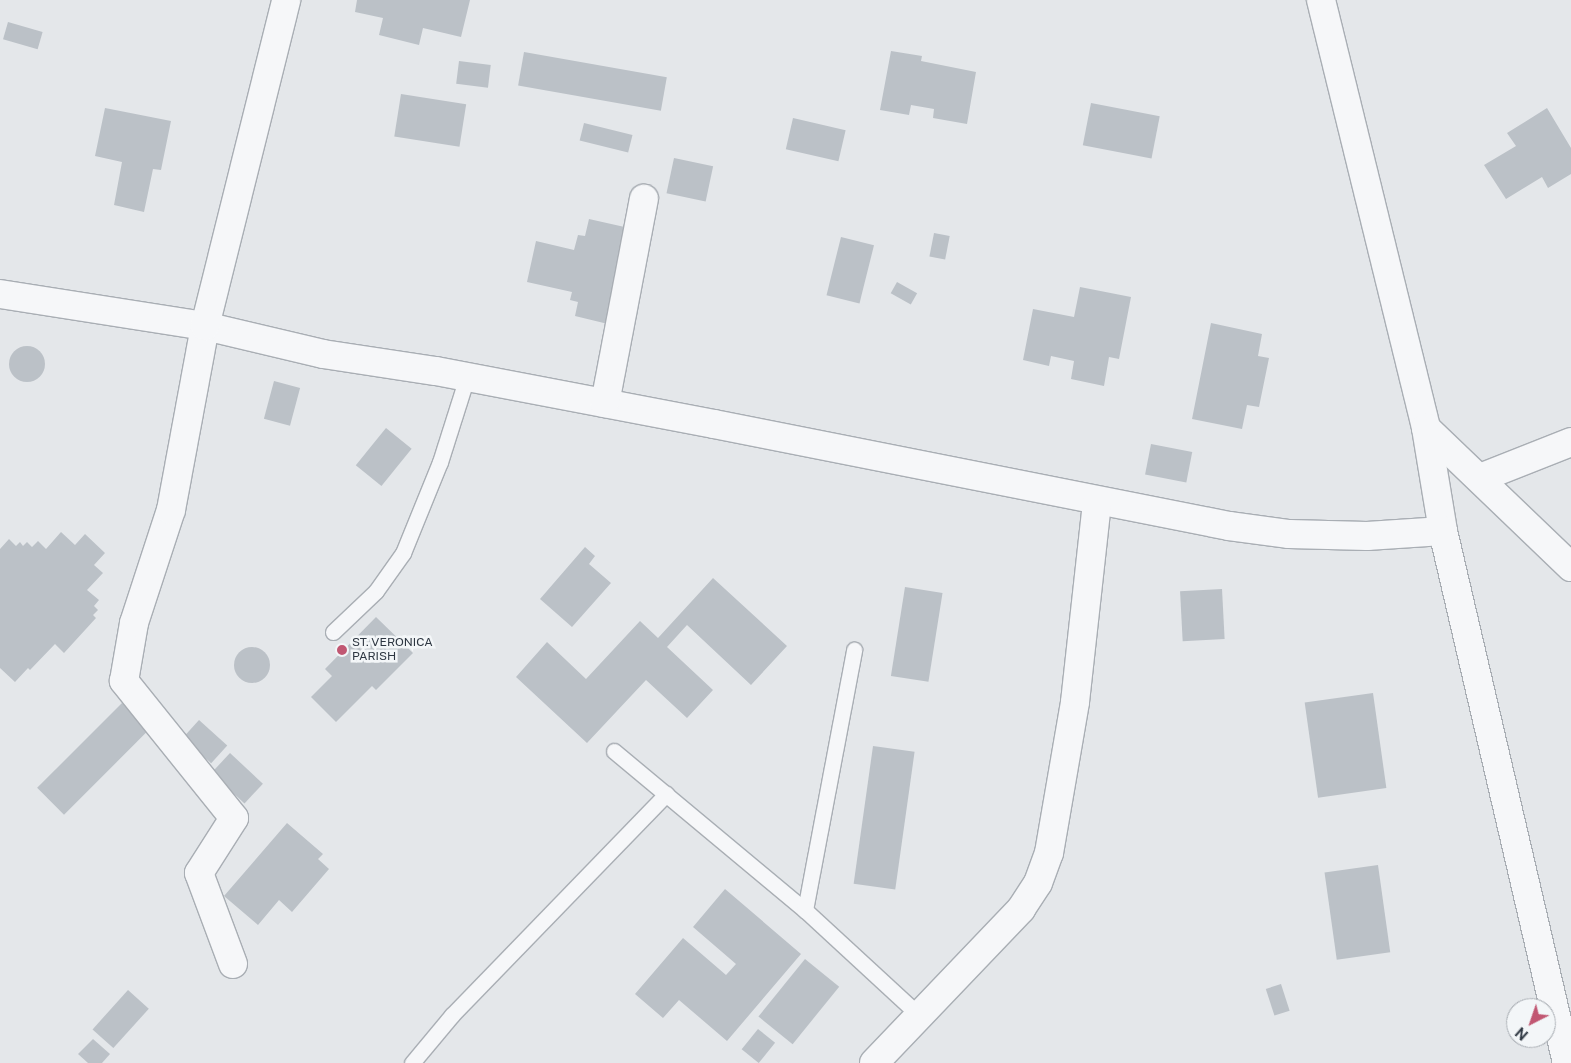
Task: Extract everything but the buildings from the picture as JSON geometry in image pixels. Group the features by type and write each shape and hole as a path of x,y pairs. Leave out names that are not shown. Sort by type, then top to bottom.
{"street":[{"path":"233,964 199,873 234,818 124,681 134,623 171,510 205,326 286,0"},
{"path":"1322,0 1426,428 1443,531 1566,1063"},
{"path":"605,403 644,199"},
{"path":"0,294 205,326 322,354 467,377 1097,502 1289,534 1367,536 1443,531"},
{"path":"1426,428 1571,567"},
{"path":"1480,478 1571,442"},
{"path":"874,1063 1021,909 1038,883 1049,853 1075,702 1097,502"}],"lane":[{"path":"333,632 376,591 403,553 440,462 467,377"},
{"path":"805,910 854,650"},
{"path":"614,751 805,910 920,1016"},
{"path":"412,1063 452,1015 666,794"}],"place":[{"name":"ST. VERONICA PARISH","path":"342,650"}]}
